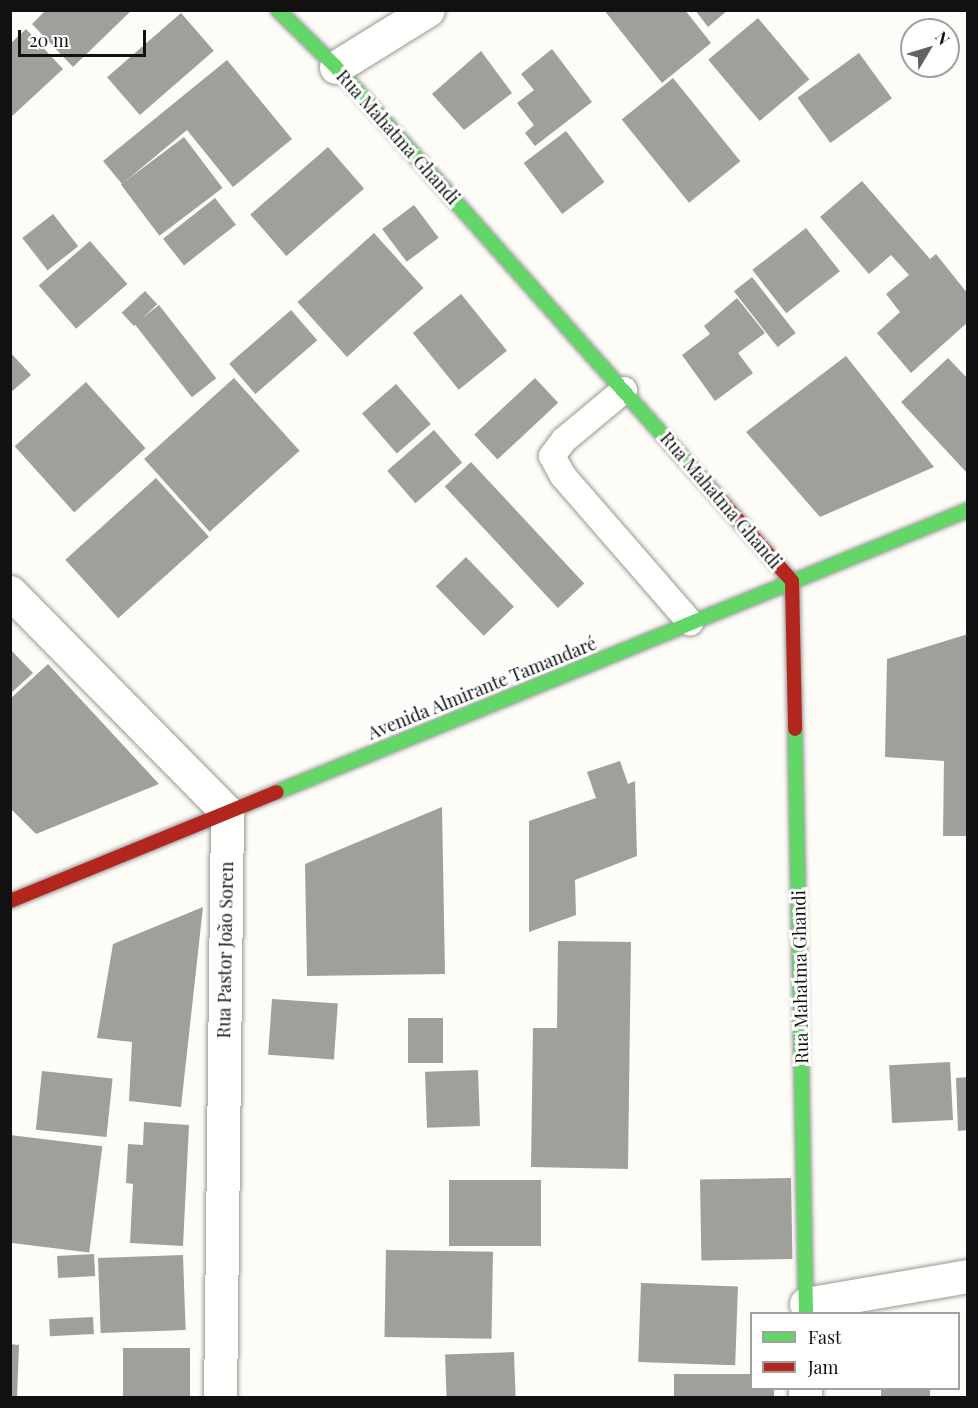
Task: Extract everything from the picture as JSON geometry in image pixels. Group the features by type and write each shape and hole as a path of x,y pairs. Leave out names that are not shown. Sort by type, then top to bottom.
{"main road":[{"name":"Rua Mahatma Ghandi","path":"278,10 336,67 792,581 806,1309"},
{"name":"Avenida Almirante Tamandaré","path":"10,901 968,510"}],"street":[{"path":"336,67 428,10"},
{"path":"10,592 227,812"},
{"name":"Rua Pastor João Soren","path":"220,1398 227,812"},
{"path":"806,1309 968,1276"}],"lane":[{"path":"624,390 564,440 552,456 563,476 690,622"}],"building":[{"path":"46,10 132,10 73,67 32,24"},
{"path":"604,10 685,10 711,43 662,83"},
{"path":"695,10 728,10 708,27"},
{"path":"181,13 214,51 140,115 107,77"},
{"path":"758,18 809,79 760,121 708,60"},
{"path":"26,29 63,69 10,118 10,44"},
{"path":"552,49 592,102 535,146 525,133 534,125 517,103 534,90 521,74"},
{"path":"481,51 512,93 464,130 432,94"},
{"path":"859,53 892,98 830,143 798,98"},
{"path":"227,60 292,139 233,187 187,130 122,184 103,161"},
{"path":"673,78 740,161 689,203 622,120"},
{"path":"566,131 605,182 562,214 524,163"},
{"path":"184,137 223,188 159,236 121,185"},
{"path":"328,147 364,189 286,256 250,215"},
{"path":"862,181 930,259 936,254 968,294 968,322 911,373 877,333 900,312 886,294 909,275 891,255 869,274 820,217"},
{"path":"215,198 236,225 184,265 163,239"},
{"path":"414,205 439,238 407,262 382,229"},
{"path":"53,214 78,246 48,270 22,238"},
{"path":"806,228 840,271 786,313 752,270"},
{"path":"374,233 424,288 347,357 297,302"},
{"path":"90,241 127,284 76,329 39,286"},
{"path":"752,277 796,333 778,347 734,291"},
{"path":"145,291 157,304 134,326 122,313"},
{"path":"461,294 507,351 459,390 413,333"},
{"path":"737,298 765,333 738,353 753,373 715,401 682,355 710,334 704,326"},
{"path":"159,305 216,378 192,397 135,324"},
{"path":"291,310 317,340 255,394 229,364"},
{"path":"10,352 31,375 10,393"},
{"path":"846,356 934,467 820,517 746,432"},
{"path":"948,358 968,379 968,474 901,402"},
{"path":"234,378 300,451 210,532 144,459"},
{"path":"535,378 558,403 497,459 474,435"},
{"path":"86,382 146,448 74,512 15,446"},
{"path":"396,384 431,424 397,454 362,414"},
{"path":"434,430 462,462 415,503 387,471"},
{"path":"471,462 584,583 558,608 445,487"},
{"path":"156,478 209,537 118,618 65,560"},
{"path":"466,557 514,607 484,636 436,586"},
{"path":"968,634 968,836 943,836 944,761 885,757 887,659"},
{"path":"10,649 33,673 10,694"},
{"path":"48,664 159,784 36,834 10,808 10,699"},
{"path":"620,761 628,784 635,781 637,856 575,880 576,915 529,932 529,821 596,798 587,772"},
{"path":"442,807 445,974 307,976 305,864"},
{"path":"203,907 181,1107 129,1101 132,1042 97,1038 113,944"},
{"path":"558,941 631,942 628,1169 531,1167 533,1028 557,1028"},
{"path":"272,999 338,1004 334,1059 268,1055"},
{"path":"408,1018 443,1018 443,1063 408,1063"},
{"path":"950,1062 953,1120 892,1123 889,1065"},
{"path":"478,1070 480,1126 427,1128 425,1072"},
{"path":"42,1071 113,1078 106,1137 36,1130"},
{"path":"968,1077 968,1130 958,1131 956,1078"},
{"path":"144,1122 189,1125 183,1246 130,1243 133,1184 126,1183 128,1144 143,1145"},
{"path":"10,1135 102,1146 89,1253 10,1243"},
{"path":"791,1178 792,1259 701,1261 700,1180"},
{"path":"449,1180 541,1180 541,1246 449,1246"},
{"path":"386,1250 493,1252 491,1339 384,1337"},
{"path":"94,1254 95,1276 58,1278 57,1256"},
{"path":"183,1255 186,1330 101,1333 98,1258"},
{"path":"641,1283 738,1286 735,1365 638,1362"},
{"path":"93,1317 94,1334 50,1336 49,1319"},
{"path":"10,1344 19,1345 17,1398 10,1398"},
{"path":"123,1348 190,1348 190,1398 123,1398"},
{"path":"514,1352 516,1398 447,1398 445,1354"},
{"path":"674,1374 750,1374 750,1390 774,1390 774,1398 674,1398"},
{"path":"881,1390 930,1390 930,1398 881,1398"}],"traffic: fast":[{"path":"278,10 336,67 715,494"},
{"path":"277,792 968,510"},
{"path":"795,729 806,1312"}],"traffic: jam":[{"path":"715,494 792,581 795,729"},
{"path":"10,901 277,792"}]}
